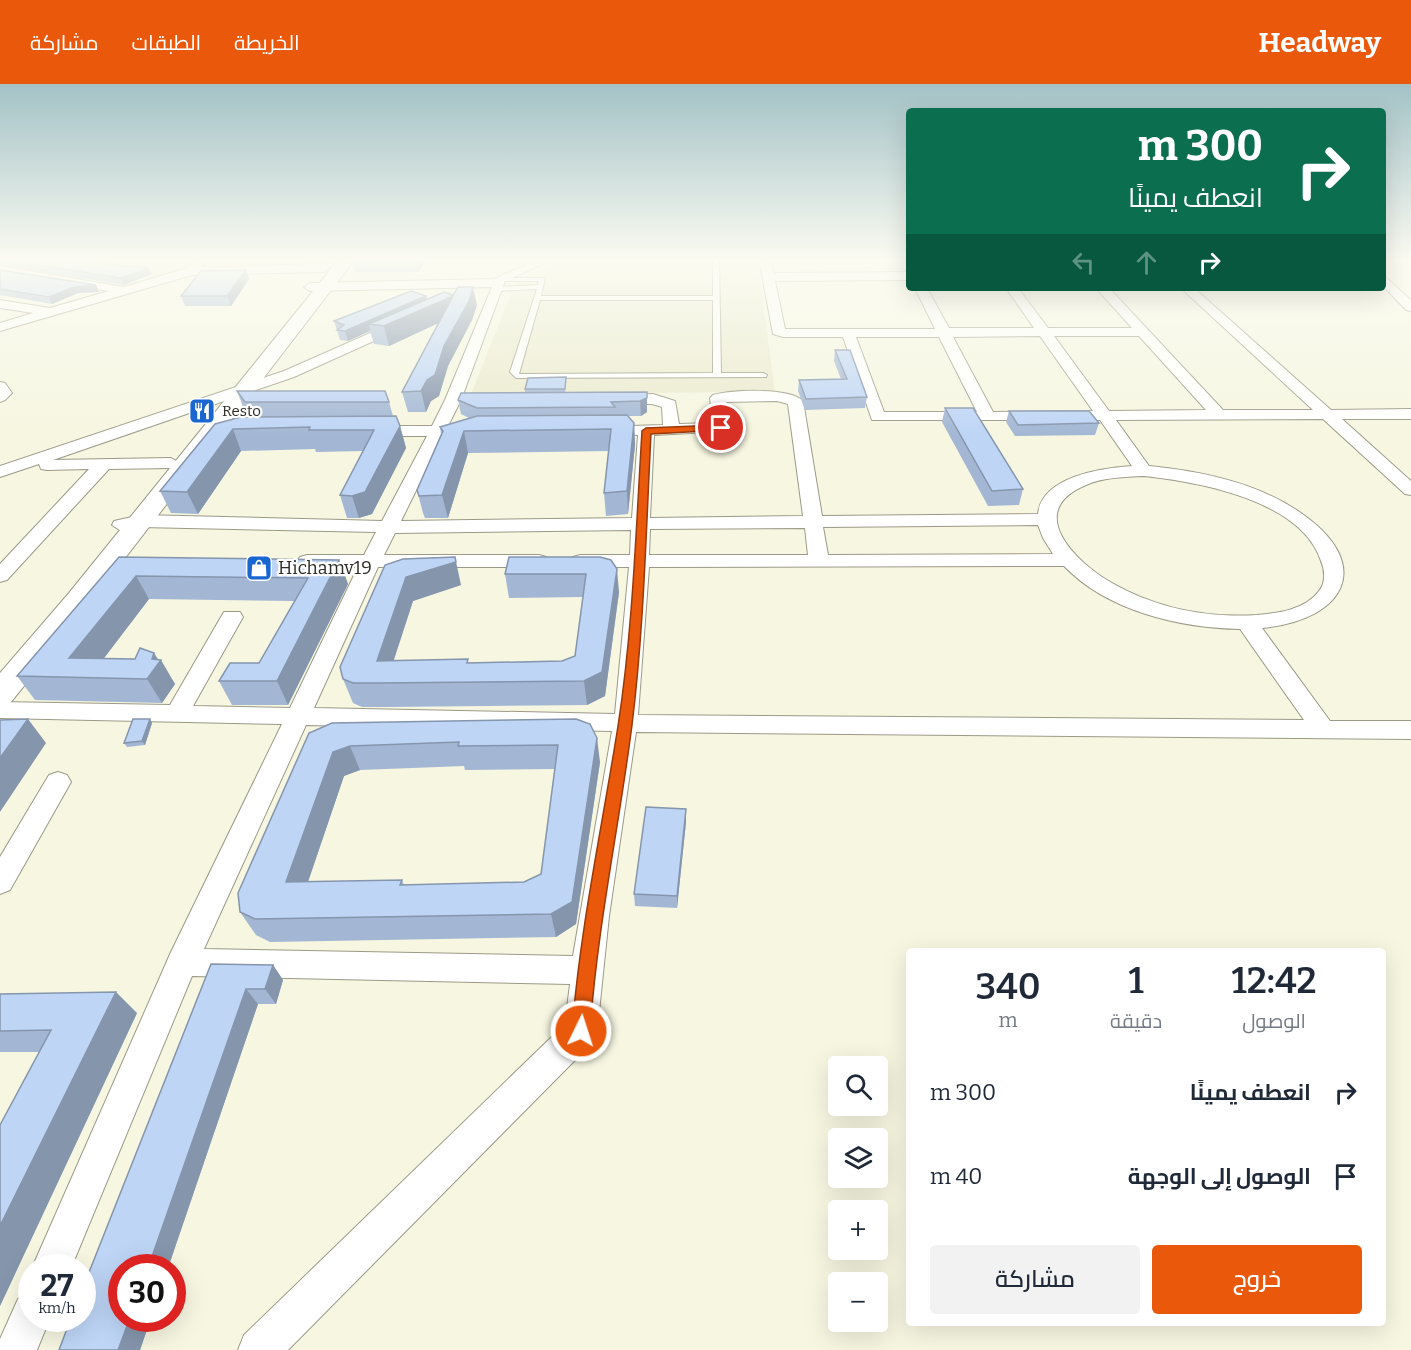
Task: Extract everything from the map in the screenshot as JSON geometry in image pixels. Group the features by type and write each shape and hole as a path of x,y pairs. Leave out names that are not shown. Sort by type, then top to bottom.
{"main road":[{"path":"0,694 112,561 131,523 171,463 289,318"},
{"path":"131,523 246,390 295,318"},
{"path":"0,669 112,561"}],"street":[{"path":"0,327 30,318"},
{"path":"0,472 289,374 413,318"},
{"path":"57,1254 182,962 297,717 371,561 391,527 437,430 459,400 482,318"},
{"path":"777,318 780,332 1143,333"},
{"path":"936,318 987,416"},
{"path":"1033,318 1144,471"},
{"path":"1129,318 1219,415"},
{"path":"1220,318 1411,490"},
{"path":"848,333 878,417 1411,414"},
{"path":"0,386 4,393 0,397"},
{"path":"611,431 721,428 718,398 778,396 795,401 819,560"},
{"path":"594,399 653,399 670,404 671,429"},
{"path":"353,431 472,430"},
{"path":"209,432 233,431"},
{"path":"259,1350 581,1031 585,970 625,723 639,561 639,522 646,431"},
{"path":"20,465 171,463"},
{"path":"0,576 105,464"},
{"path":"1144,471 1215,482 1261,499 1299,522 1325,548 1334,573 1331,588 1320,602 1302,613 1285,618 1247,623 1218,622 1158,610 1104,588 1066,560 1051,539 1046,519 1050,505 1060,493 1075,483 1095,476 1144,471"},
{"path":"131,523 391,527 639,522 1046,519"},
{"path":"288,561 1066,560"},
{"path":"176,715 232,617"},
{"path":"1247,623 1323,729"},
{"path":"0,710 625,723 1411,730"},
{"path":"0,882 58,782"},
{"path":"182,962 585,970"},
{"path":"16,1350 24,1332"}],"lane":[{"path":"532,318 514,372 516,376 764,375"},
{"path":"716,318 717,375"}],"shaded area":[{"path":"501,318 765,318 775,392 471,394"}],"building":[{"path":"341,318 375,318 345,331 337,330 344,325 334,321"},
{"path":"383,318 402,318 384,326 369,324"},
{"path":"441,318 460,318 444,346 435,375 427,380 421,391 402,392"},
{"path":"835,350 850,350 867,397 806,399 799,380 847,379"},
{"path":"566,377 565,389 525,389 528,378"},
{"path":"237,391 385,391 389,402 245,402"},
{"path":"647,392 647,398 640,401 611,402 615,407 477,408 458,400 461,393"},
{"path":"945,408 973,408 1023,489 992,491"},
{"path":"1009,411 1089,411 1099,423 1018,425"},
{"path":"627,415 634,423 627,491 604,493 611,429 464,431 442,495 419,496 417,490 443,431 440,427 477,416"},
{"path":"396,416 400,426 365,492 352,496 340,495 374,430 309,430 310,427 233,429 187,492 160,491 215,424 241,417"},
{"path":"119,557 339,560 277,681 219,681 230,663 259,663 308,578 136,576 69,658 135,659 140,648 154,653 152,659 161,660 147,679 17,676"},
{"path":"455,557 456,562 406,577 377,661 468,659 467,663 562,661 575,656 586,574 505,574 509,557 600,557 611,560 617,569 602,672 584,681 353,683 343,679 340,667 385,565 403,559"},
{"path":"28,719 0,758 0,720"},
{"path":"133,719 150,719 142,741 124,743"},
{"path":"576,719 590,724 597,738 572,902 551,914 255,919 240,912 238,893 309,733 332,723","holes":["459,742 458,746 558,745 541,874 524,882 400,885 402,880 286,882 333,752 350,746"]},
{"path":"646,807 686,809 677,896 634,894"},
{"path":"211,964 273,965 265,989 246,989 153,1254 108,1254 108,1332 125,1332 118,1350 59,1350 66,1332 96,1332 96,1255"},
{"path":"116,992 0,1226 0,1125 51,1030 0,1031 0,994"}],"place":[{"name":"Resto","path":"202,411"},
{"name":"Hichamv19","path":"259,568"}],"route":[{"path":"581,1031 585,970 625,723 639,561 639,522 646,431 721,428"}]}
